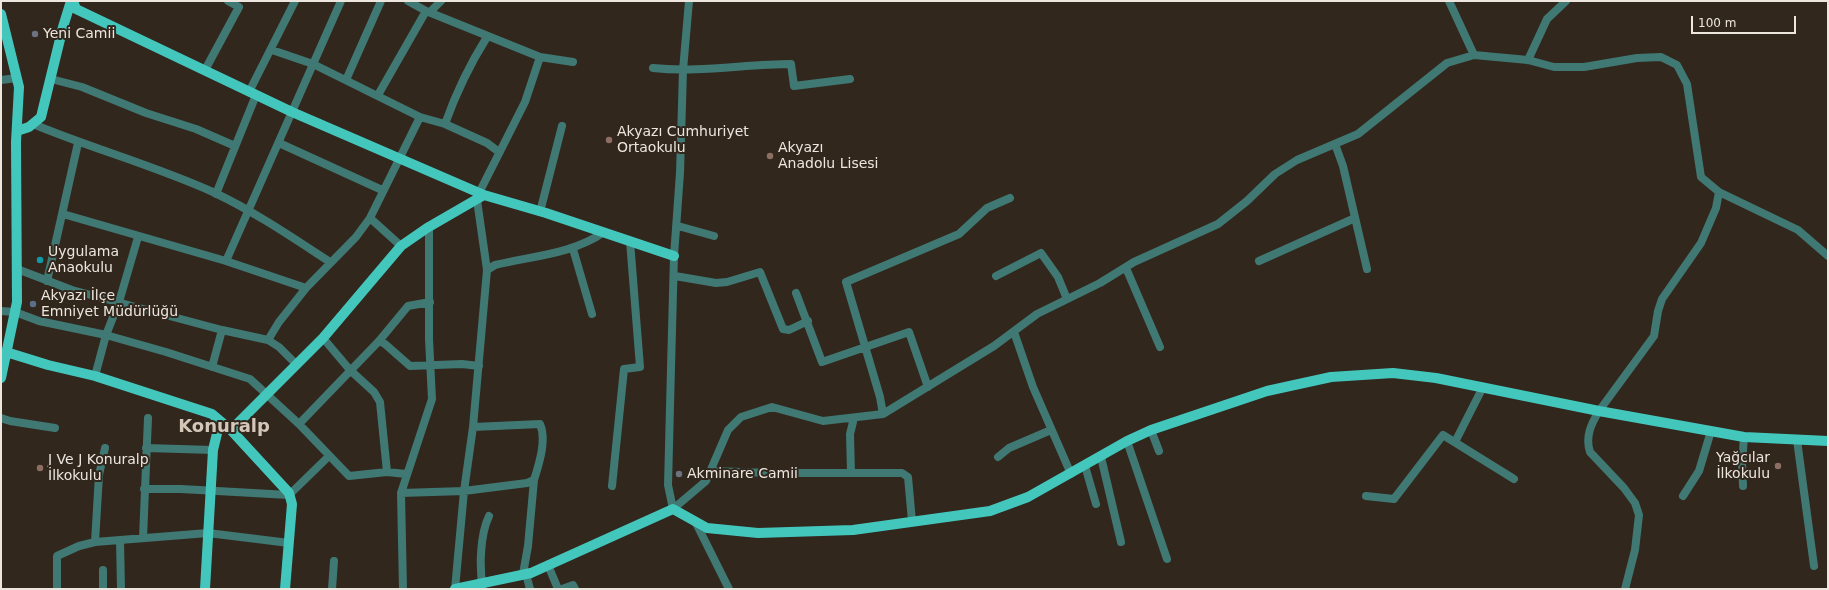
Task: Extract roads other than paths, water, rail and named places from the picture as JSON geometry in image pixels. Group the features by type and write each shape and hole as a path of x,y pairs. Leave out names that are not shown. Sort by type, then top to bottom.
{"main road":[{"path":"72,1 76,9 252,94 480,196 540,212 674,256"},
{"path":"17,131 29,127 41,117 63,27 72,1"},
{"path":"1,14 5,46 19,87 17,131 17,302 4,352 1,378"},
{"path":"231,430 296,363 323,338 401,246 429,226 480,196"},
{"path":"4,352 48,365 95,376 212,414 231,430 272,472 289,495 292,504 285,589"},
{"path":"455,589 482,586 524,574 548,565 673,509 707,528 758,533 853,530 990,511 1028,497 1101,457 1127,440 1151,430 1267,391 1331,377 1393,373 1436,378 1599,411 1744,437 1828,441"},
{"path":"205,589 213,450 220,421"}],"street":[{"path":"205,70 239,7 228,1"},
{"path":"216,194 235,146 252,94 295,1"},
{"path":"226,261 341,1"},
{"path":"346,80 381,1"},
{"path":"408,1 428,12 487,37 540,57 573,62"},
{"path":"378,95 428,12 442,1"},
{"path":"689,1 683,70 678,226 674,256 675,276 668,485 673,509 706,481 728,430 741,417 772,406 823,422 883,414 994,346 1037,314 1100,283 1126,268 1218,224 1247,201 1275,174 1297,160 1358,134 1447,63 1474,55 1528,60 1554,67 1584,67 1638,58 1661,56 1677,65 1687,84 1701,177 1719,192 1798,230 1828,256"},
{"path":"1449,1 1474,55"},
{"path":"1528,60 1546,19 1566,1"},
{"path":"445,124 474,57 487,37"},
{"path":"272,50 313,64 420,117 445,124 487,143 499,152"},
{"path":"455,589 464,491 473,427 487,270 480,196 499,152 525,102 540,57"},
{"path":"653,68 683,70 757,64 791,64 794,86 850,79"},
{"path":"1,80 17,78"},
{"path":"51,79 82,87 146,113 196,129 235,146"},
{"path":"268,340 279,322 306,288 356,237 370,218 382,190 420,117"},
{"path":"33,124 78,143 165,172 216,194 290,236 330,262"},
{"path":"540,212 562,126"},
{"path":"47,281 78,143"},
{"path":"279,143 382,190"},
{"path":"1335,144 1343,166 1367,269"},
{"path":"1625,589 1635,550 1639,515 1635,503 1624,488 1590,452 1588,445 1588,434 1591,423 1599,411 1654,336 1658,311 1662,299 1701,243 1716,208 1719,192"},
{"path":"883,414 880,397 846,282 959,234 987,208 1010,198"},
{"path":"63,214 138,237 226,261 306,288"},
{"path":"370,218 401,246"},
{"path":"1259,261 1355,218"},
{"path":"403,589 401,493 406,474 432,399 428,266 429,226"},
{"path":"678,226 714,236"},
{"path":"487,270 495,264 573,249 590,242 604,232"},
{"path":"95,376 106,335 120,302 138,237"},
{"path":"612,486 624,369 640,367 630,241"},
{"path":"573,249 592,314"},
{"path":"996,276 1041,253 1058,277 1067,299"},
{"path":"1126,268 1160,347"},
{"path":"17,269 72,290 222,330 268,340 279,347 296,363"},
{"path":"675,276 716,282 727,282 760,272 783,329 789,330 808,321"},
{"path":"796,293 808,321 822,362 909,332 928,387"},
{"path":"299,424 378,341 408,306 430,302"},
{"path":"1,311 15,312 39,321 106,335 250,379 299,424 349,476 387,472 406,474"},
{"path":"212,367 222,330"},
{"path":"1014,332 1052,430 1071,474"},
{"path":"323,338 350,370 374,392 380,402 387,472"},
{"path":"378,341 385,344 410,366 462,364 479,366"},
{"path":"1455,442 1483,387"},
{"path":"1,418 10,421 55,428"},
{"path":"143,538 148,418"},
{"path":"851,473 850,434 854,418"},
{"path":"473,427 540,424 543,431 539,462 534,480 524,574 530,589"},
{"path":"998,457 1008,448 1052,430"},
{"path":"1151,430 1160,451"},
{"path":"1683,496 1693,483 1699,471 1711,431"},
{"path":"1366,496 1394,499 1443,435 1514,479"},
{"path":"1743,486 1742,464 1744,437"},
{"path":"1127,440 1167,559"},
{"path":"1798,440 1814,566"},
{"path":"95,542 99,475 105,448"},
{"path":"146,448 213,450"},
{"path":"144,489 182,489 289,495 329,456"},
{"path":"1101,457 1121,542"},
{"path":"1085,466 1096,504"},
{"path":"710,471 771,474 902,474 908,478 912,521"},
{"path":"401,493 464,491 528,483 534,480"},
{"path":"482,586 482,540 484,526 490,516"},
{"path":"695,521 729,589"},
{"path":"57,589 58,556 79,546 95,542 208,533 289,543"},
{"path":"120,540 121,589"},
{"path":"332,589 334,561"},
{"path":"548,565 558,589"},
{"path":"103,570 103,589"},
{"path":"562,589 573,585 575,589"}],"place":[{"name":"Yeni Camii","path":"35,34"},
{"name":"Akyazı Cumhuriyet Ortaokulu","path":"609,140"},
{"name":"Akyazı Anadolu Lisesi","path":"770,156"},
{"name":"Uygulama Anaokulu","path":"40,260"},
{"name":"Akyazı İlçe Emniyet Müdürlüğü","path":"33,304"},
{"name":"Yağcılar İlkokulu","path":"1778,466"},
{"name":"J Ve J Konuralp İlkokulu","path":"40,468"},
{"name":"Akminare Camii","path":"679,474"}],"district":[{"name":"Konuralp","path":"224,427"}]}
